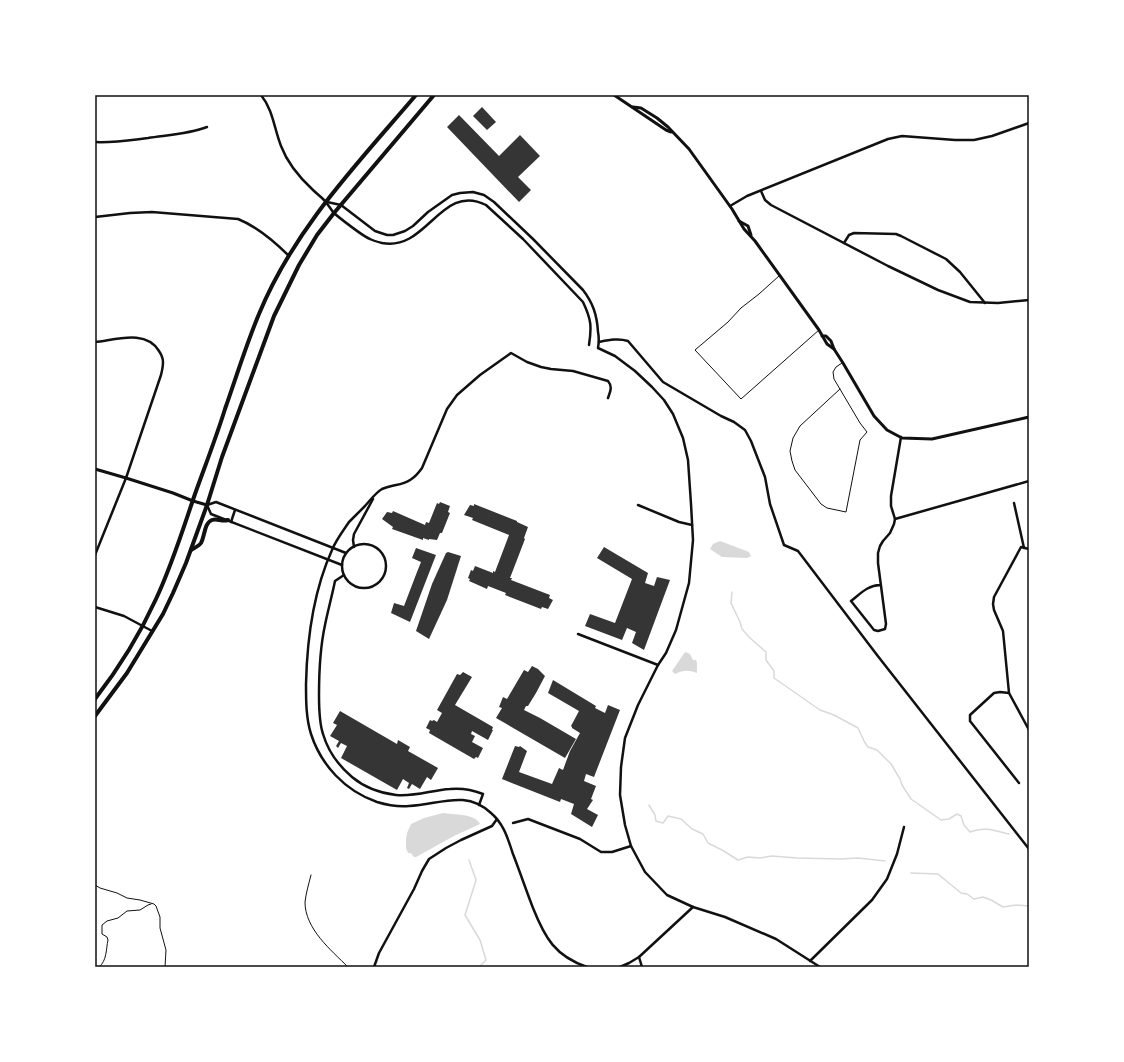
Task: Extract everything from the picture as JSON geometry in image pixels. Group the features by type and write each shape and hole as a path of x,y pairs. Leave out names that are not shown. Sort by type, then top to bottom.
{"main road":[{"path":"95,699 117,668 143,626 156,599 168,570 259,315 269,293 303,233 326,202 416,95"},
{"path":"95,716 127,673 163,614 173,593 207,505 224,451 274,316 299,265 317,235 334,213 434,95"},
{"path":"190,551 200,544 208,523 213,519 229,521"}],"street":[{"path":"261,95 269,108 281,146 293,169 326,202 334,213 369,239 389,244 409,239 453,204 462,200 471,200 486,205 523,239 583,302 590,323 591,331 589,345"},
{"path":"614,95 666,130 672,132 689,149 730,206 744,229 752,237 822,336 826,336 831,341 834,349 874,416 887,430 901,437 911,439 932,439 1029,417"},
{"path":"730,206 747,196 888,139 902,136 974,140 992,136 1029,123"},
{"path":"95,142 112,142 195,132 208,127"},
{"path":"761,191 765,200 772,205 938,290 970,302 998,303 1029,300"},
{"path":"326,202 342,205 375,231 387,235 393,235 405,231 413,226 428,212 452,196 460,193 473,192 484,196 494,202 533,239 583,290 594,307 597,321 599,342 598,348 615,356 635,371 664,400 673,414 683,438 688,460 693,540 689,583 676,630 666,653 658,664 625,738 620,795 625,825 631,846 645,872 667,895 693,908 725,917 776,939 820,967"},
{"path":"95,217 130,212 152,212 238,219 259,229 289,256"},
{"path":"739,220 748,226 752,237"},
{"path":"844,243 849,235 854,233 896,234 901,236 946,259 960,272 985,303"},
{"path":"95,342 135,337 151,341 156,346 163,362 161,375 126,478 95,555"},
{"path":"599,342 612,339 622,339 628,341 663,382 734,422 745,430 765,477 770,504 784,545 798,551 877,655 1029,849"},
{"path":"587,967 572,960 555,948 546,938 527,893 506,834 497,819 487,809 466,800 453,799 408,806 389,805 377,802 357,793 344,784 334,774 324,761 313,738 307,718 306,670 312,616 316,598 333,548 350,521 375,495 382,490 407,482 416,476 422,468 446,409 457,395 476,378 511,353 527,362 551,369 573,371 608,381 611,391 608,398"},
{"path":"880,585 874,585 867,588 851,601 874,630 878,632 885,629 886,624 880,585 878,563 879,550 883,541 892,529 895,519 891,506 891,496 901,437"},
{"path":"95,469 207,505 216,502 346,553"},
{"path":"895,519 1029,481"},
{"path":"354,547 352,540 354,534 375,495"},
{"path":"1014,503 1023,548 994,596 993,604 1003,631 1009,692 1029,730"},
{"path":"207,505 211,514 342,565"},
{"path":"638,505 679,522 692,525"},
{"path":"229,521 235,510"},
{"path":"364,545 372,547 378,550 383,556 386,563 386,570 382,579 377,584 371,587 357,587 351,584 344,575 342,570 342,561 346,553 354,547 364,545"},
{"path":"1023,548 1029,550"},
{"path":"344,575 336,581 325,626 321,653 319,688 320,715 323,734 331,752 339,764 349,774 360,783 374,789 389,794 404,796 449,789 463,790 483,794 480,805"},
{"path":"95,607 124,616 152,631"},
{"path":"578,634 658,664"},
{"path":"1009,692 994,693 970,715 970,721 1019,783"},
{"path":"374,967 379,953 402,908 414,890 429,859 446,848 492,826 497,819"},
{"path":"513,823 528,819 580,839 601,852 612,852 631,846"},
{"path":"810,961 872,900 887,879 897,854 904,827"},
{"path":"620,967 639,957 693,908"},
{"path":"639,957 642,967"}],"lane":[{"path":"780,276 741,308 728,322 695,350 742,399 819,330"},
{"path":"840,389 800,426 793,438 790,451 795,470 821,504 827,508 846,512 860,440 867,432 834,379 832,372 836,367 843,363"},
{"path":"311,875 305,902 307,914 314,930 324,943 348,967"}],"path":[{"path":"95,885 127,898 140,900 156,906 160,917 160,928 166,950 165,967"},
{"path":"99,967 103,964 105,958 108,940 102,934 103,923 118,918 129,910 140,910 148,905 154,904"}],"shaded area":[{"path":"720,541 749,552 751,556 747,558 722,557 710,549 713,544"},
{"path":"685,652 690,654 693,660 696,660 697,673 686,671 675,674 672,671"},
{"path":"443,813 469,816 477,820 480,824 454,836 416,857 414,857 411,853 408,853 406,848 406,839 411,824 424,818"}],"building":[{"path":"482,107 496,122 487,130 473,116"},
{"path":"459,115 499,156 520,135 540,156 518,177 531,190 519,202 447,127"},
{"path":"440,502 450,506 448,512 450,513 442,533 440,533 437,540 423,538 423,540 392,529 393,527 382,519 387,512 392,513 393,511 425,525 426,522 429,523 437,503 439,504"},
{"path":"474,504 517,521 528,527 510,578 512,578 511,580 550,595 549,598 553,600 548,609 542,607 541,609 505,595 506,593 488,586 487,589 469,581 470,579 468,578 471,570 473,571 475,566 493,573 493,571 495,572 509,535 472,520 473,518 464,515 470,505 474,506"},
{"path":"604,547 648,573 645,583 654,586 657,577 670,580 644,650 632,643 636,632 627,628 622,640 585,626 590,614 615,623 632,579 597,558"},
{"path":"416,548 436,555 410,622 391,613 394,603 404,606 421,562 412,558"},
{"path":"448,552 461,556 447,600 429,639 416,631 432,584 446,553"},
{"path":"532,666 538,669 545,676 528,706 526,706 524,710 576,739 565,758 496,718 502,708 499,707 503,697 507,699 524,670 528,672"},
{"path":"463,672 472,677 455,705 493,727 488,740 472,731 471,734 475,736 472,742 483,748 478,758 476,757 474,759 429,733 430,730 426,728 430,720 437,722 442,713 437,710 457,674 460,675"},
{"path":"553,680 605,713 608,705 620,710 594,777 586,774 584,781 596,786 591,799 593,800 587,809 598,815 592,827 571,814 574,804 561,799 560,802 502,779 515,746 520,746 527,751 519,772 552,784 559,768 563,770 570,751 580,733 571,726 579,711 548,693"},
{"path":"340,711 397,744 398,740 410,747 408,751 438,768 431,780 427,777 420,789 412,784 409,789 407,788 409,783 403,779 397,790 341,758 347,746 341,743 338,748 336,746 339,741 330,736 337,725 333,723"}],"waterway":[{"path":"732,592 731,603 742,629 766,652 766,660 774,671 774,678 820,710 834,715 858,728 868,747 877,750 891,764 911,799 941,820 949,819 957,814 961,816 964,825 970,832 985,829 1009,834"},
{"path":"649,805 655,815 656,821 663,823 668,816 681,819 692,829 703,834 708,843 738,860 748,857 760,858 772,856 797,858 858,858 885,861"},
{"path":"469,860 476,880 465,915 480,940 486,960 479,967"},
{"path":"911,873 938,874 961,893 967,894 974,899 983,897 1003,907 1016,905 1029,906"}]}
